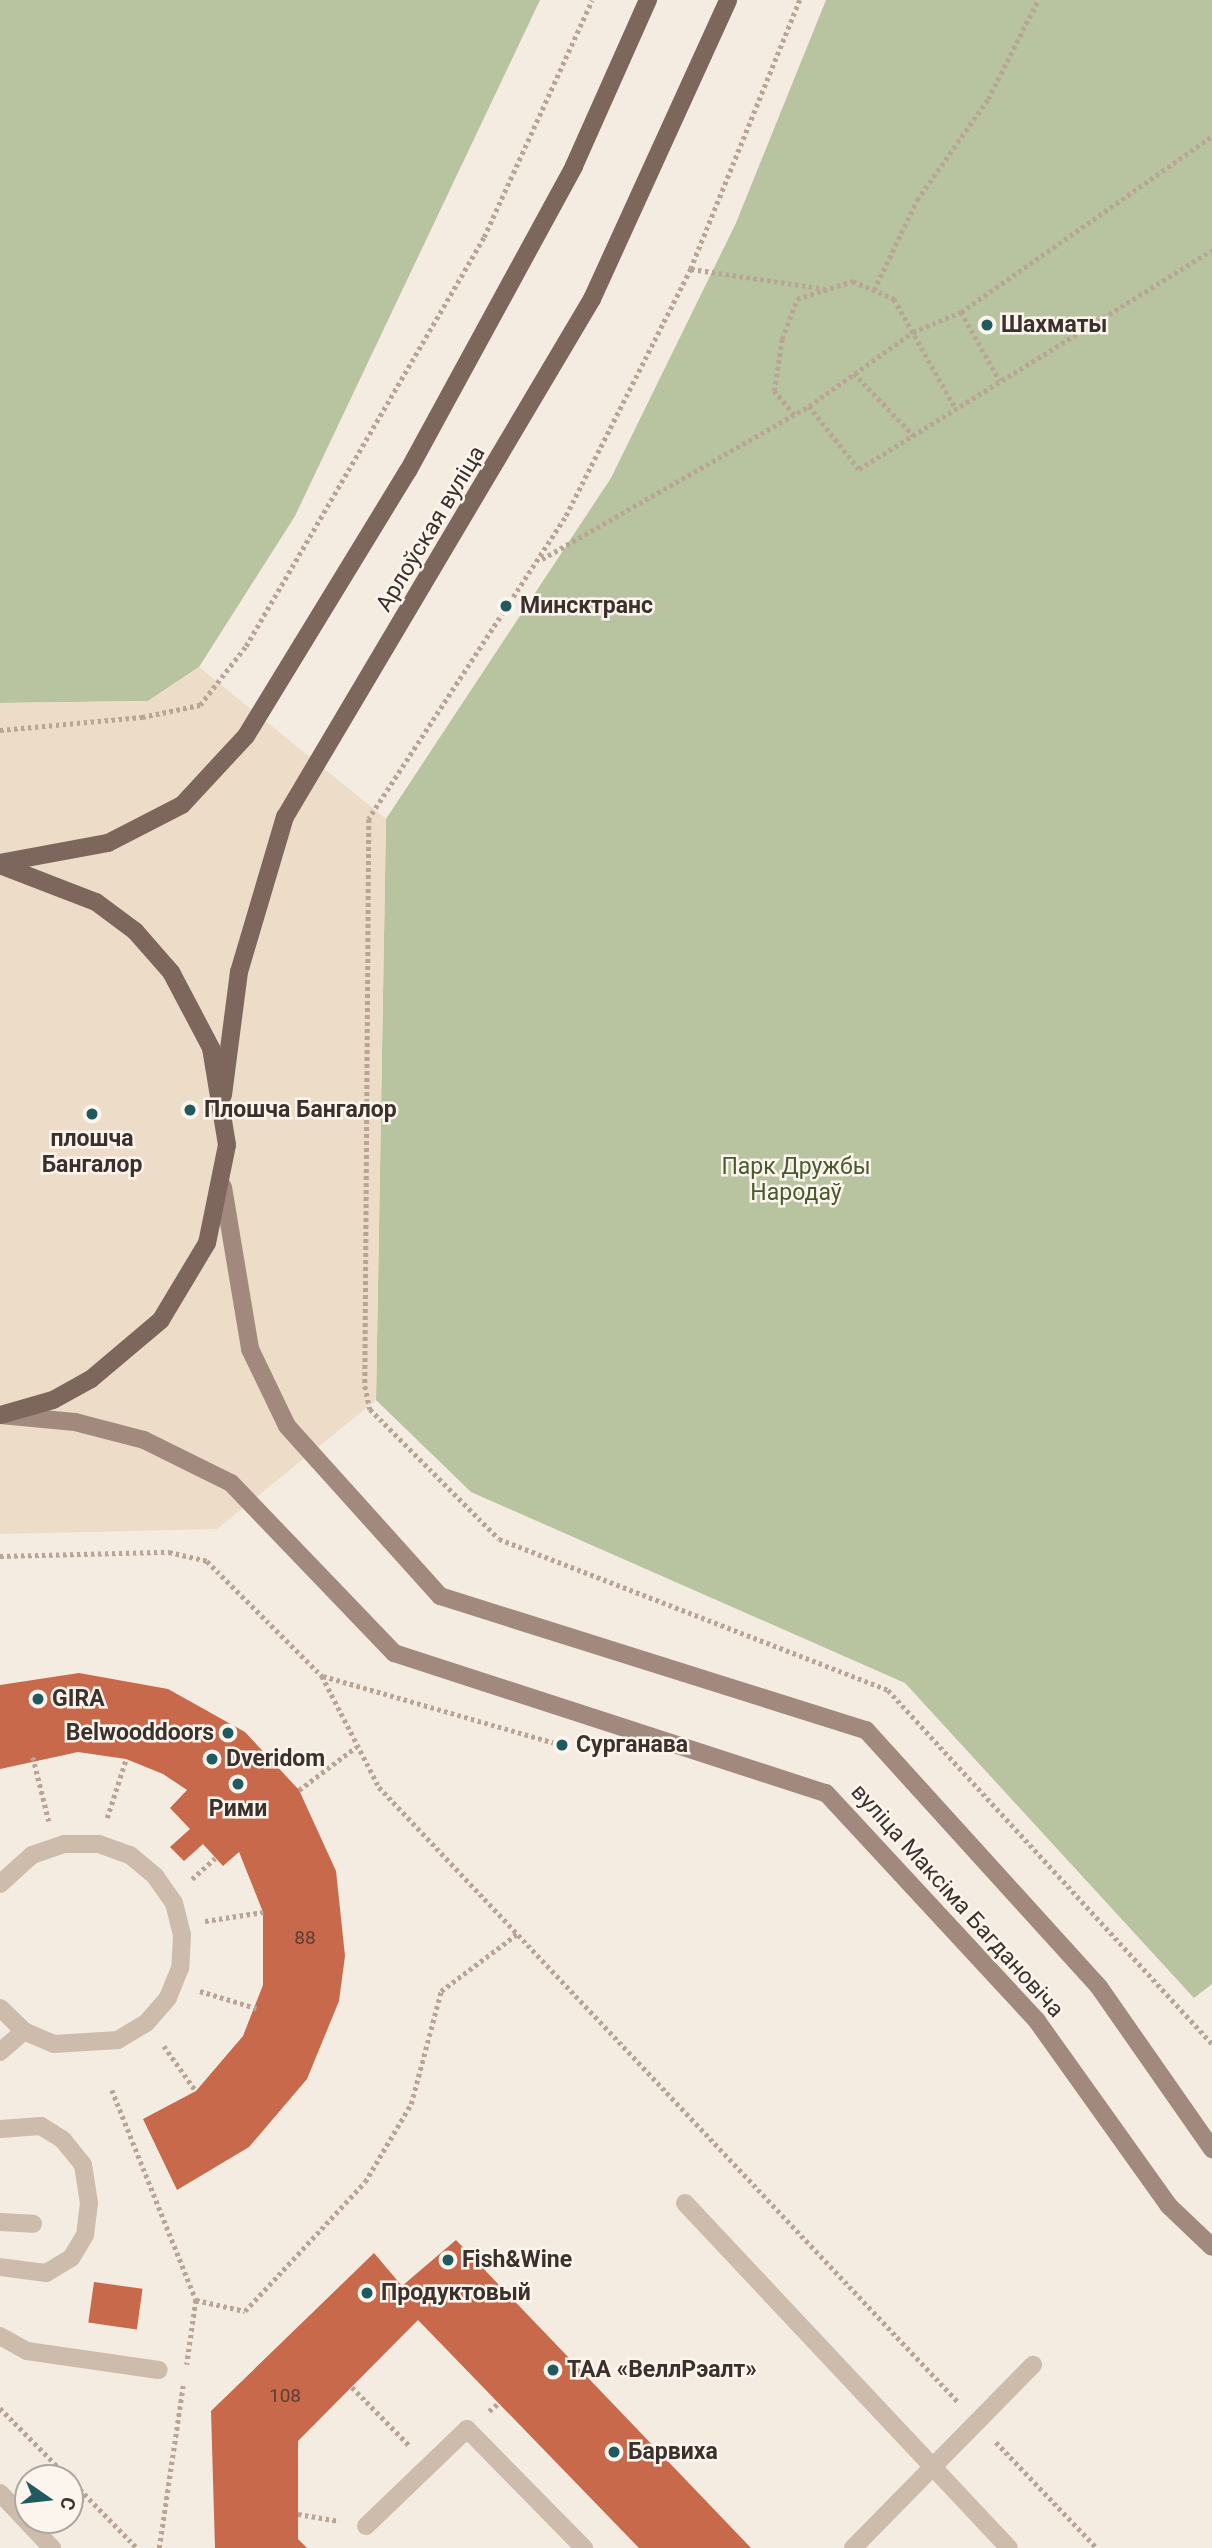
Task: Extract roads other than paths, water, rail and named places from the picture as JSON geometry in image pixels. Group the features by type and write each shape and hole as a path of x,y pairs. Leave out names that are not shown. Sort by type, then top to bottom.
{"main road":[{"path":"0,864 108,843 182,806 246,736 408,471 574,166 648,0"},
{"name":"Арлоўская вуліца","path":"223,1096 239,972 285,817 586,310 728,0"},
{"path":"0,864 54,881 135,931 199,1018 223,1096 223,1187 207,1243 160,1320 91,1379 53,1400 0,1415"},
{"name":"вуліца Максіма Багдановіча","path":"223,1187 250,1349 286,1426 440,1596 866,1730 1099,1987 1212,2149"},
{"name":"вуліца Максіма Багдановіча","path":"0,1415 75,1422 144,1440 231,1483 394,1653 826,1793 1037,2021 1169,2207 1212,2246"}],"lane":[{"path":"0,1884 32,1855 55,1847 99,1844 130,1855 155,1876 179,1925 174,1983 146,2023 118,2040 86,2047 54,2044 24,2031 0,2008"},
{"path":"0,2052 24,2031"},
{"path":"0,2129 41,2126 63,2140 82,2165 89,2203 86,2235 71,2258 46,2273 0,2267"},
{"path":"685,2203 1009,2548"},
{"path":"0,2222 33,2224"},
{"path":"0,2336 27,2351 159,2370"},
{"path":"853,2548 980,2425 1033,2365"},
{"path":"366,2526 467,2429 584,2548"},
{"path":"0,2493 52,2548"}],"place":[{"name":"Шахматы","path":"987,325"},
{"name":"Минсктранс","path":"506,606"},
{"name":"Плошча Бангалор","path":"190,1110"},
{"name":"плошча Бангалор","path":"92,1114"},
{"name":"GIRA","path":"38,1699"},
{"name":"Belwooddoors","path":"228,1733"},
{"name":"Сурганава","path":"562,1745"},
{"name":"Dveridom","path":"212,1759"},
{"name":"Рими","path":"238,1784"},
{"name":"Fish&Wine","path":"448,2260"},
{"name":"Продуктовый","path":"367,2293"},
{"name":"ТАА «ВеллРэалт»","path":"553,2370"},
{"name":"Барвиха","path":"614,2452"}],"park label":[{"name":"Парк Дружбы Народаў","path":"796,1180"}]}
